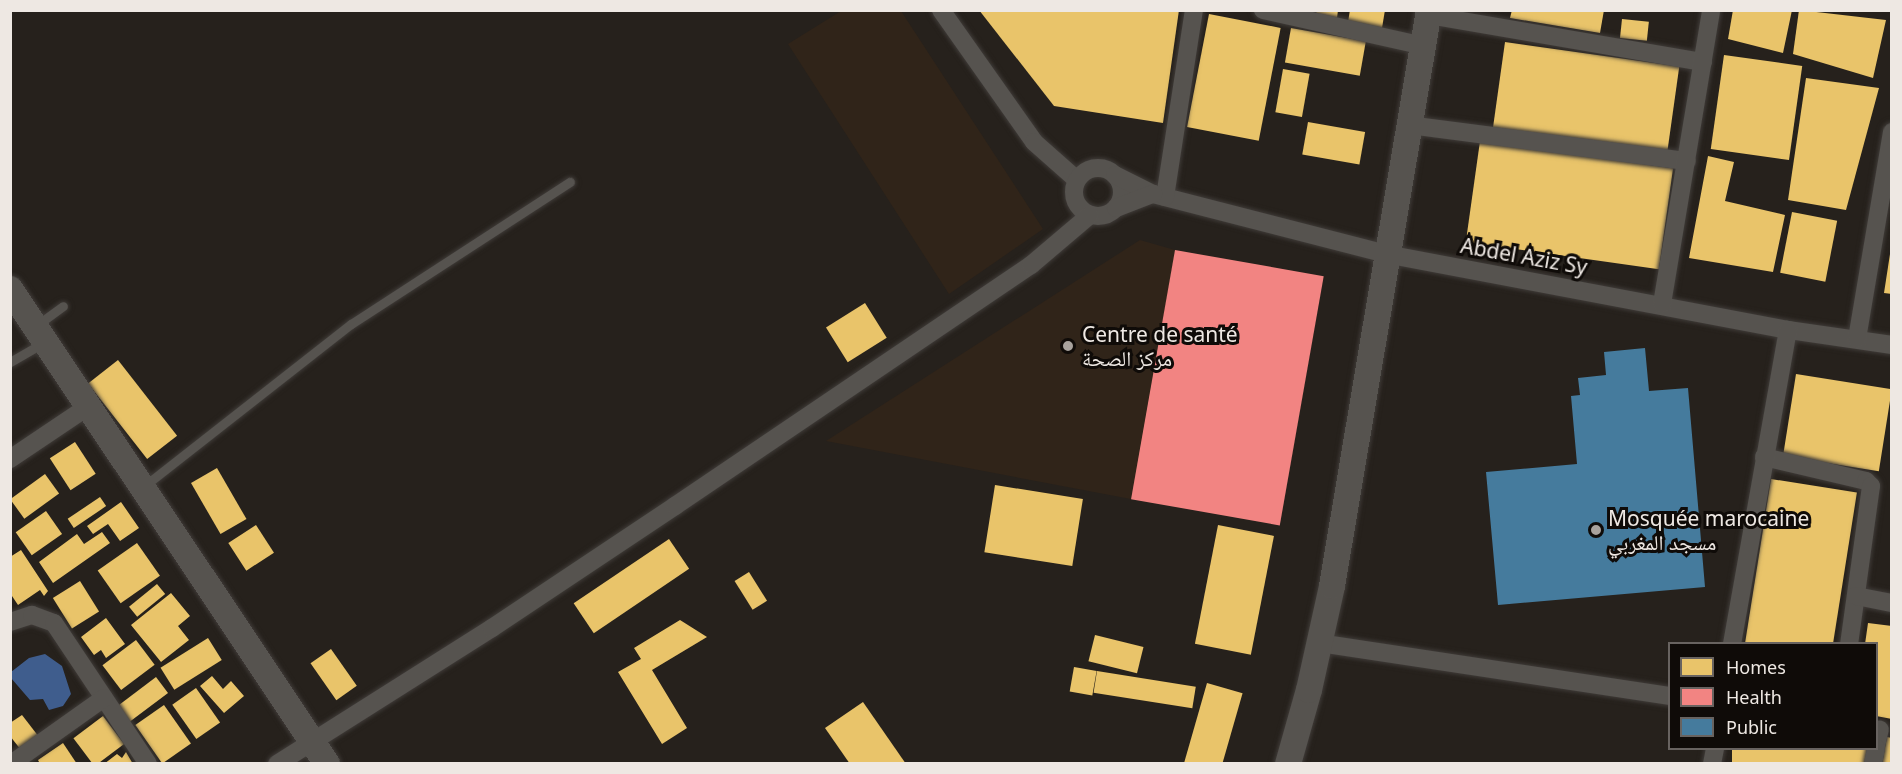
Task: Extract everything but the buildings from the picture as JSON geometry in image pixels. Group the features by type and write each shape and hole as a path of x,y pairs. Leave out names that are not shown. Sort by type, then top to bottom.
{"street":[{"path":"942,10 1029,134 1077,180 1077,204 1090,215 1104,215 1116,208 1159,195 1194,10"},
{"path":"1263,10 1424,46"},
{"path":"1662,304 1711,10"},
{"path":"1287,764 1319,643 1429,13 1703,62"},
{"path":"1409,125 1687,161"},
{"path":"1857,339 1891,142"},
{"path":"1077,180 1091,169 1100,168 1115,175 1122,188 1116,208"},
{"name":"Abdel Aziz Sy","path":"1115,175 1159,195 1386,254 1662,304 1788,330 1892,345"},
{"path":"277,764 492,628 1031,266 1090,215"},
{"path":"10,289 327,764"},
{"path":"1732,642 1788,330"},
{"path":"10,459 89,406"},
{"path":"1764,457 1866,481 1871,486 1849,642"},
{"path":"1856,596 1892,603"},
{"path":"10,622 32,615 54,623 148,764"},
{"path":"1319,643 1668,696"},
{"path":"11,764 104,698"}],"lane":[{"path":"143,487 351,324 570,182"},
{"path":"10,362 40,334 63,306"}],"shaded area":[{"path":"841,11 901,11 1043,229 949,294 788,44"},
{"name":"Centre de santé مركز الصحة","path":"1140,240 1175,250 1136,500 826,441"}],"water":[{"path":"45,654 62,666 71,694 63,706 49,710 43,699 30,700 11,678 11,672 29,658"}],"place":[{"name":"Centre de santé مركز الصحة","path":"1068,346"},
{"name":"Mosquée marocaine مسجد المغربي","path":"1596,530"}]}
